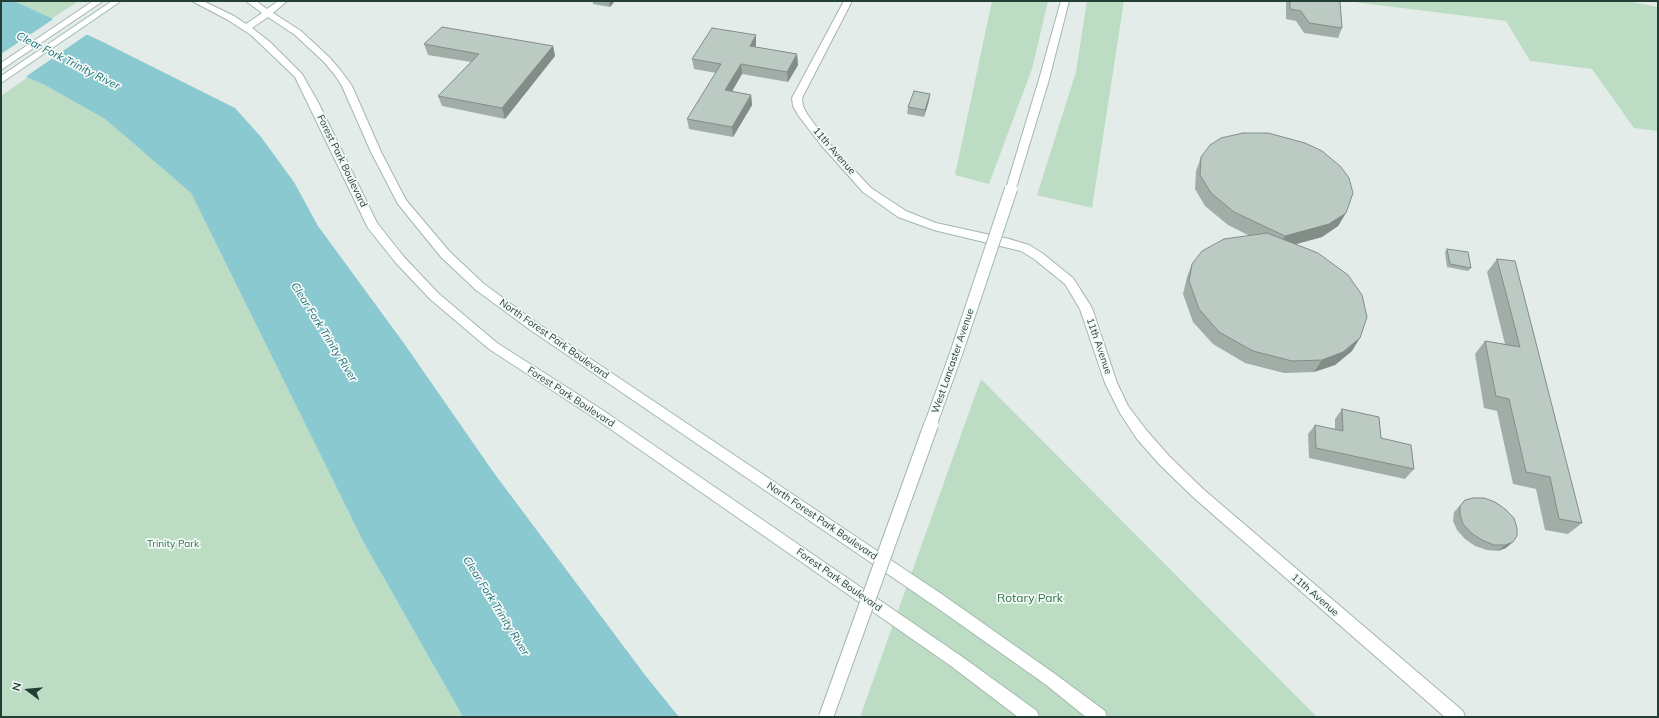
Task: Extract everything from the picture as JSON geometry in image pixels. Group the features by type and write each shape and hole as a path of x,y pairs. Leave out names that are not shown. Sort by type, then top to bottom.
{"main road":[{"path":"1,67 99,1"},
{"path":"1,80 117,1"},
{"name":"Forest Park Boulevard","path":"196,1 231,18 247,28 267,44 299,76 372,225 400,260 434,296 493,346 617,426 956,661 1031,717"},
{"name":"North Forest Park Boulevard","path":"250,1 287,24 310,42 338,73 348,86 376,152 402,202 429,236 462,271 502,304 533,326 938,600 1050,679 1099,717"},
{"path":"247,28 283,1"},
{"name":"11th Avenue","path":"848,1 797,98 798,106 803,115 824,142 867,190 902,214 934,226 1025,248 1069,281 1086,308 1111,383 1124,409 1142,435 1164,460 1198,493 1457,717"},
{"name":"West Lancaster Avenue","path":"826,717 957,351 1012,185 1043,83 1065,1"}],"green space":[{"path":"1,1 79,1 1,51"},
{"path":"992,1 1048,1 1032,69 989,184 955,175"},
{"path":"1087,1 1124,1 1092,208 1037,195 1076,72"},
{"path":"1346,1 1627,1 1658,7 1658,131 1634,128 1592,69 1530,61 1506,21"},
{"name":"Trinity Park","path":"28,77 105,119 191,193 364,543 463,717 1,717 1,96"},
{"name":"Rotary Park","path":"981,379 1317,717 860,717"}],"water":[{"name":"Clear Fork Trinity River","path":"1,1 14,1 103,42 235,108 261,137 294,182 318,226 403,342 494,473 645,675 679,717 463,717 364,543 191,193 105,119 43,84 1,66"}],"pier":[{"path":"55,18 89,33 24,78 1,68 1,54"}],"building":[{"path":"1290,1 1340,2 1342,28 1309,23 1301,11 1290,9"},
{"path":"442,27 553,46 502,108 438,96 479,54 424,44"},
{"path":"712,28 756,35 750,46 797,54 787,72 741,64 725,90 751,95 732,127 687,119 721,64 692,59"},
{"path":"914,91 930,94 925,110 908,107"},
{"path":"1243,133 1268,133 1305,143 1322,151 1340,166 1349,178 1353,193 1346,213 1329,224 1285,236 1234,212 1211,193 1200,175 1201,157 1210,145 1221,138"},
{"path":"1267,233 1318,253 1348,275 1362,295 1367,317 1360,338 1343,352 1322,360 1292,361 1253,351 1219,332 1199,309 1189,281 1192,264 1202,251 1224,239"},
{"path":"1447,249 1468,252 1471,268 1450,264"},
{"path":"1497,259 1515,261 1582,523 1559,519 1550,477 1526,472 1509,399 1496,396 1485,341 1520,347"},
{"path":"1342,409 1379,417 1381,438 1411,445 1414,469 1316,448 1315,425 1343,431"},
{"path":"1484,498 1495,502 1514,518 1517,528 1517,536 1513,542 1505,545 1494,545 1471,533 1463,524 1460,515 1460,506 1465,500"}]}
